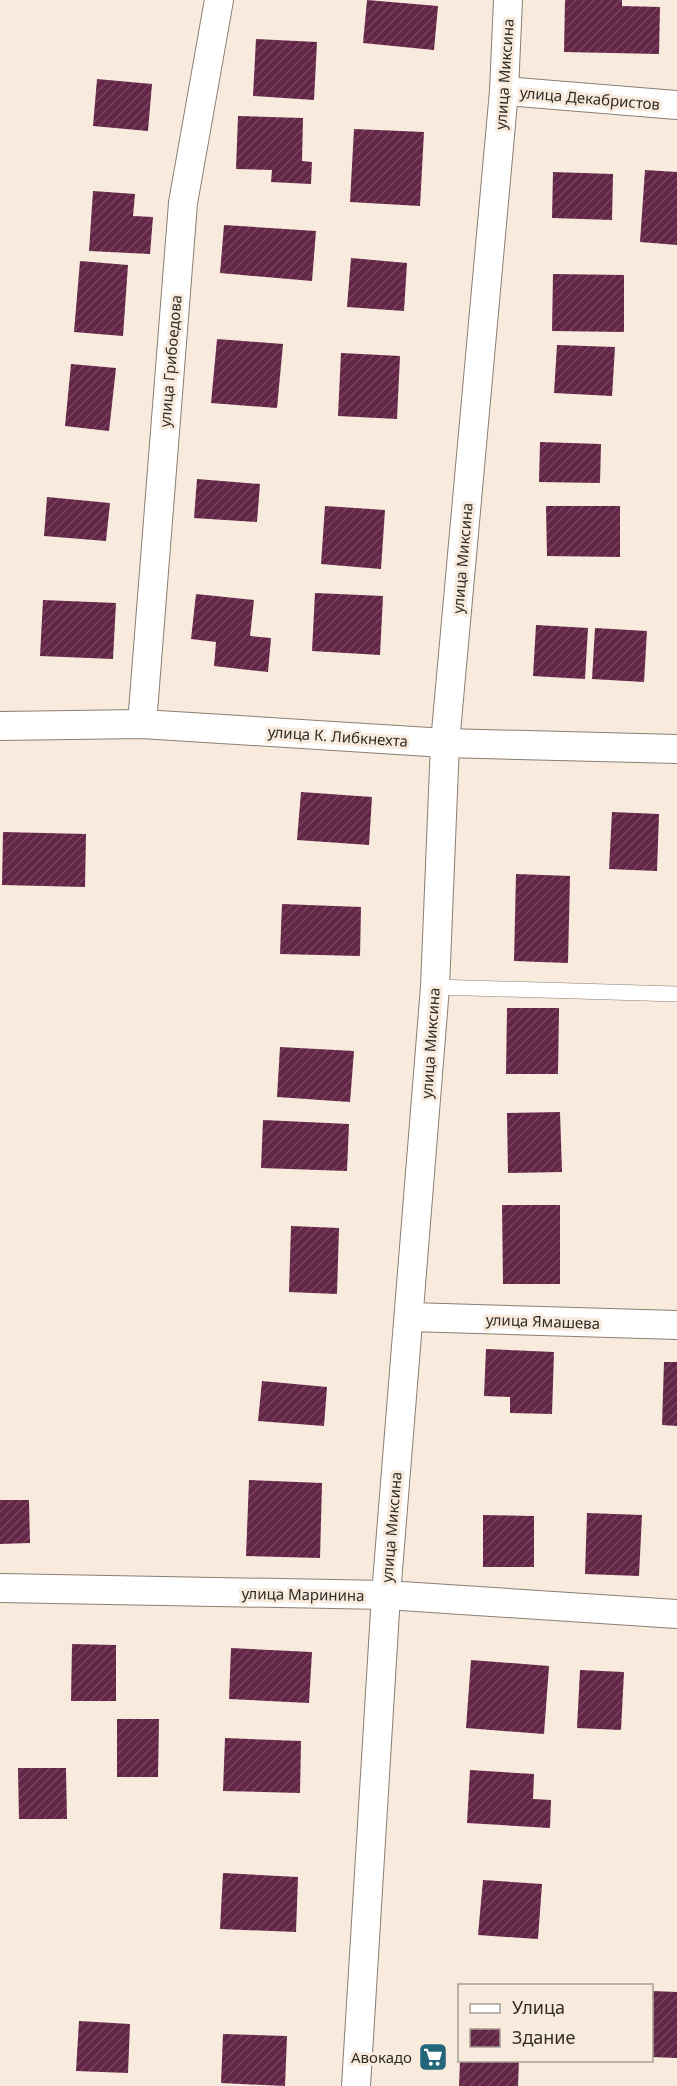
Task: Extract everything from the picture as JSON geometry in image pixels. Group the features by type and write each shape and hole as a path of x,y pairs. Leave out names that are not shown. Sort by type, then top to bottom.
{"street":[{"name":"улица Грибоедова","path":"142,724 183,203 219,0"},
{"name":"улица Миксина","path":"356,2086 386,1595 435,987 445,743 504,91 508,0"},
{"name":"улица Декабристов","path":"504,91 677,105"},
{"name":"улица К. Либкнехта","path":"0,726 142,724 445,743 677,749"},
{"name":"улица Ямашева","path":"410,1317 677,1325"},
{"name":"улица Маринина","path":"0,1588 386,1595 677,1614"}],"lane":[{"path":"435,987 677,994"}],"building":[{"path":"367,0 438,6 434,50 363,43"},
{"path":"565,0 622,0 622,6 660,7 659,54 564,52"},
{"path":"256,39 317,42 314,100 253,96"},
{"path":"97,79 152,84 148,131 93,126"},
{"path":"238,116 303,118 302,161 312,162 311,184 271,182 272,170 236,169"},
{"path":"354,129 424,132 420,206 350,202"},
{"path":"645,170 677,172 677,245 640,242"},
{"path":"553,172 613,174 612,220 552,218"},
{"path":"93,191 135,194 133,216 153,217 150,254 89,251"},
{"path":"224,225 316,231 312,281 220,273"},
{"path":"351,258 407,263 404,311 347,307"},
{"path":"80,261 128,265 123,336 74,332"},
{"path":"553,274 624,275 624,332 552,331"},
{"path":"217,339 283,344 277,408 211,403"},
{"path":"557,345 615,347 612,396 554,393"},
{"path":"341,353 400,356 397,419 338,416"},
{"path":"71,364 116,368 109,431 65,426"},
{"path":"540,442 601,444 600,483 539,482"},
{"path":"197,479 260,484 257,522 194,518"},
{"path":"47,497 110,503 106,541 44,536"},
{"path":"325,506 385,510 381,569 321,564"},
{"path":"546,506 620,506 620,557 547,556"},
{"path":"315,593 383,596 380,655 312,651"},
{"path":"196,594 254,600 250,636 271,638 268,672 214,666 216,642 191,639"},
{"path":"43,600 116,603 113,659 40,656"},
{"path":"536,625 588,628 585,679 533,676"},
{"path":"595,628 647,631 644,682 592,679"},
{"path":"301,792 372,797 369,845 297,840"},
{"path":"612,812 659,814 657,871 609,869"},
{"path":"3,832 86,834 85,887 2,885"},
{"path":"516,874 570,876 568,963 514,961"},
{"path":"282,904 361,907 360,956 280,954"},
{"path":"507,1008 559,1008 558,1074 506,1074"},
{"path":"280,1047 354,1051 350,1102 277,1097"},
{"path":"560,1112 562,1172 508,1173 507,1113"},
{"path":"263,1120 349,1124 347,1171 261,1168"},
{"path":"502,1205 560,1205 560,1284 503,1284"},
{"path":"291,1226 339,1228 337,1294 289,1292"},
{"path":"486,1349 554,1352 552,1414 510,1413 510,1397 484,1396"},
{"path":"664,1362 677,1362 677,1426 662,1425"},
{"path":"262,1381 327,1387 324,1426 258,1421"},
{"path":"249,1480 322,1483 320,1558 246,1556"},
{"path":"0,1500 29,1500 30,1543 0,1544"},
{"path":"587,1513 642,1515 639,1576 585,1574"},
{"path":"483,1515 534,1516 534,1567 483,1567"},
{"path":"72,1644 116,1645 116,1701 71,1701"},
{"path":"231,1648 312,1652 309,1703 229,1699"},
{"path":"471,1660 549,1666 544,1734 466,1728"},
{"path":"580,1670 624,1672 621,1730 577,1728"},
{"path":"117,1719 159,1719 158,1777 117,1777"},
{"path":"225,1738 301,1741 300,1793 223,1791"},
{"path":"18,1768 66,1768 67,1819 19,1819"},
{"path":"470,1770 534,1774 533,1799 551,1800 550,1828 467,1823"},
{"path":"223,1873 298,1877 296,1932 220,1929"},
{"path":"483,1880 542,1884 538,1939 478,1935"},
{"path":"653,1991 677,1992 677,2058 653,2057"},
{"path":"79,2021 130,2024 128,2073 76,2071"},
{"path":"223,2034 287,2036 285,2086 221,2083"},
{"path":"460,2062 519,2062 518,2086 459,2086"}],"place":[{"name":"Авокадо","path":"433,2057"}]}
